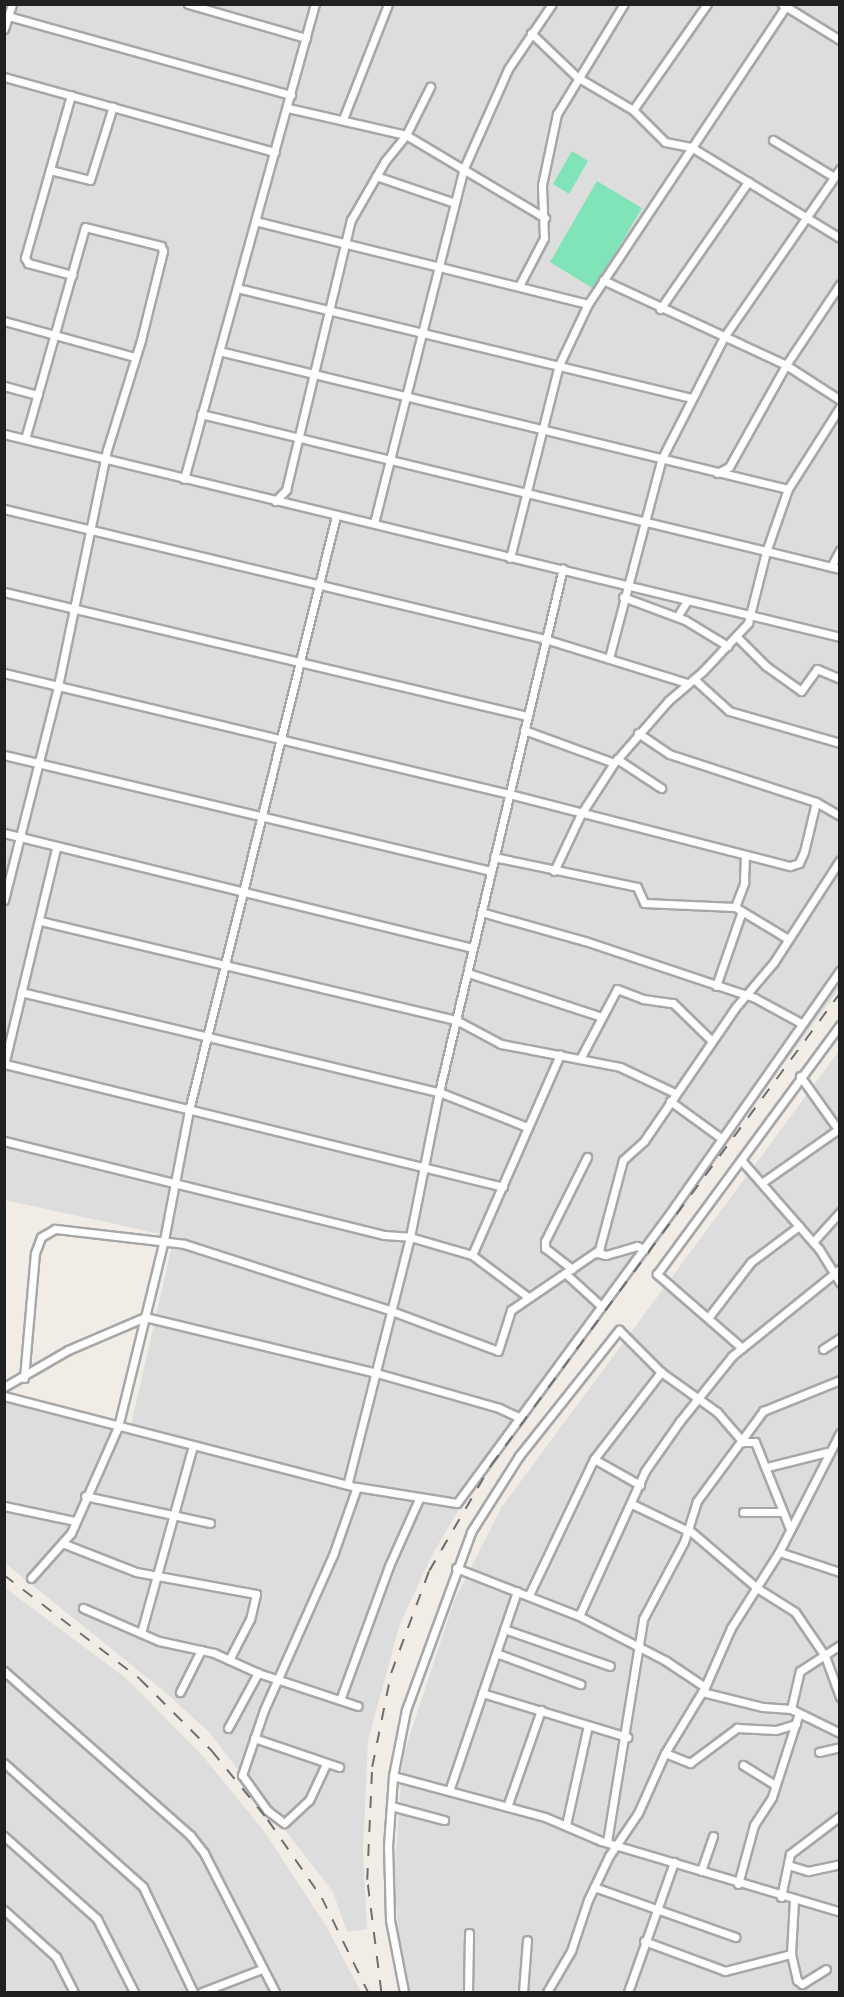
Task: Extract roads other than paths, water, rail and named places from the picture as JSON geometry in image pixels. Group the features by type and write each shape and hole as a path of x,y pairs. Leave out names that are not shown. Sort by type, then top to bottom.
{"street":[{"path":"4,29 12,4"},
{"path":"188,4 306,38"},
{"path":"184,479 315,4"},
{"path":"343,119 388,4"},
{"path":"374,523 464,168 508,69 552,4"},
{"path":"519,286 542,246 544,167 557,114 577,76 624,4"},
{"path":"633,110 707,4"},
{"path":"510,558 540,428 559,365 588,304 603,280 785,5 840,40"},
{"path":"8,16 291,95"},
{"path":"531,33 577,76 633,110 665,142 691,147 840,238"},
{"path":"4,77 275,152"},
{"path":"288,504 286,490 351,220 376,176 406,135 430,87"},
{"path":"71,95 25,258 28,263 72,275"},
{"path":"50,170 90,180 113,106"},
{"path":"288,108 406,135 544,218"},
{"path":"773,140 834,177"},
{"path":"609,658 626,585 662,458 724,337 840,169"},
{"path":"376,176 455,203"},
{"path":"660,309 748,182"},
{"path":"255,221 440,265 588,304"},
{"path":"4,900 58,686 105,461 135,357 162,247 86,225 25,439"},
{"path":"603,280 660,309 786,365 840,400"},
{"path":"717,473 729,467 786,365 840,284"},
{"path":"237,288 692,398"},
{"path":"4,321 135,357"},
{"path":"219,351 662,458 734,478 788,489"},
{"path":"4,386 38,395"},
{"path":"554,872 581,814 615,761 638,733 737,637 751,616 766,552 788,489 840,407"},
{"path":"201,414 840,569"},
{"path":"4,434 105,461 374,523 510,558 563,568 840,637"},
{"path":"729,467 734,478"},
{"path":"275,501 286,490"},
{"path":"4,509 320,587 545,639 690,681 729,711 840,743"},
{"path":"31,1578 62,1543 75,1521 118,1427 164,1240 189,1110 226,966 241,892 302,665 336,516"},
{"path":"831,567 840,550"},
{"path":"348,1482 389,1310 410,1237 422,1165 563,568"},
{"path":"4,592 302,665 527,716"},
{"path":"623,597 677,617 728,646"},
{"path":"677,617 687,600"},
{"path":"737,637 766,666 801,691 817,669 840,679"},
{"path":"4,673 509,794 790,866 798,864 816,801"},
{"path":"524,730 615,761 661,788"},
{"path":"638,733 669,754 701,767 816,801 840,816"},
{"path":"4,755 490,871"},
{"path":"4,833 56,848 474,948"},
{"path":"56,848 5,1065 422,1165 503,1187"},
{"path":"716,986 739,909 744,883 745,855"},
{"path":"494,857 554,872 637,887 644,903 739,909 788,939"},
{"path":"24,1378 32,1273 41,1237 51,1230 65,1228 164,1240 389,1310 496,1351 507,1316 528,1297 597,1253 623,1160 644,1141 712,1041 788,939 840,860"},
{"path":"481,912 585,941 716,986 746,997 801,1023"},
{"path":"40,921 456,1020 501,1044 620,1067 675,1093"},
{"path":"4,1396 193,1446 348,1482 357,1487 419,1499 460,1500 644,1249 840,970"},
{"path":"468,974 602,1017"},
{"path":"580,1059 617,989 643,999 673,1003 712,1041"},
{"path":"21,992 439,1092 527,1127"},
{"path":"742,1347 657,1274 800,1076 840,1025"},
{"path":"472,1255 561,1055"},
{"path":"764,1182 839,1130 800,1076"},
{"path":"670,1101 721,1138"},
{"path":"4,1141 176,1182 384,1236 410,1237 472,1255 528,1297"},
{"path":"587,1157 545,1241 545,1248 601,1306"},
{"path":"741,1160 764,1182 813,1242 836,1272 840,1283"},
{"path":"813,1242 840,1212"},
{"path":"708,1318 751,1262 799,1226"},
{"path":"597,1253 606,1255 637,1246 644,1249"},
{"path":"579,1616 651,1461 699,1397 742,1347 836,1272"},
{"path":"4,1387 24,1378 68,1350 145,1317 374,1372 499,1408 520,1418"},
{"path":"404,1992 390,1920 391,1806 401,1727 456,1568 471,1532 505,1475 619,1330 661,1372 699,1397 740,1439 745,1443 755,1442 767,1467 780,1512 790,1529"},
{"path":"823,1349 840,1338"},
{"path":"529,1595 594,1459 661,1372"},
{"path":"607,1842 627,1737 643,1619 688,1530 701,1493 740,1439 768,1407 840,1380"},
{"path":"547,1992 571,1951 594,1887 616,1844 639,1813 665,1753 704,1689 734,1623 779,1552 827,1452 839,1434"},
{"path":"141,1633 171,1516 193,1446"},
{"path":"767,1467 827,1452"},
{"path":"594,1459 640,1485"},
{"path":"326,1764 309,1800 287,1822 279,1822 242,1775 278,1679 346,1526 357,1487"},
{"path":"85,1496 210,1523"},
{"path":"340,1700 381,1586 419,1499"},
{"path":"632,1504 688,1530 757,1588 795,1612 825,1656 840,1697"},
{"path":"4,1506 75,1521"},
{"path":"743,1512 780,1512"},
{"path":"62,1543 157,1577 256,1594 250,1619 229,1660"},
{"path":"779,1552 840,1572"},
{"path":"456,1568 579,1616 638,1647 704,1689 747,1704 795,1711 840,1733"},
{"path":"449,1791 517,1591"},
{"path":"83,1608 188,1650 201,1650 258,1673 358,1706"},
{"path":"504,1629 610,1666"},
{"path":"738,1884 754,1826 776,1785 795,1724 797,1675 840,1645"},
{"path":"180,1692 201,1650"},
{"path":"496,1653 580,1684"},
{"path":"4,1671 190,1835 204,1853 275,1992"},
{"path":"228,1728 258,1673"},
{"path":"482,1693 627,1737"},
{"path":"507,1807 541,1710"},
{"path":"665,1753 690,1763 737,1728 776,1730 795,1724"},
{"path":"566,1825 588,1725"},
{"path":"254,1738 339,1767"},
{"path":"819,1752 840,1747"},
{"path":"4,1763 143,1887 193,1992"},
{"path":"743,1765 776,1785"},
{"path":"393,1776 507,1807 738,1884 840,1912"},
{"path":"391,1806 444,1820"},
{"path":"781,1896 788,1865 795,1849 840,1816"},
{"path":"4,1836 98,1919 134,1992"},
{"path":"701,1871 713,1836"},
{"path":"627,1992 654,1912 674,1862"},
{"path":"788,1865 808,1871 840,1864"},
{"path":"594,1887 654,1912 735,1937"},
{"path":"794,1900 791,1954 800,1983 826,1969"},
{"path":"4,1910 56,1957 74,1992"},
{"path":"468,1992 469,1933"},
{"path":"524,1992 527,1940"},
{"path":"644,1941 725,1971 791,1954"},
{"path":"202,1992 262,1970"}],"railway":[{"path":"381,1992 367,1880 372,1767 391,1673 429,1571 491,1465 840,993"},
{"path":"4,1575 140,1679 212,1751 268,1820 322,1898 368,1992"}]}
